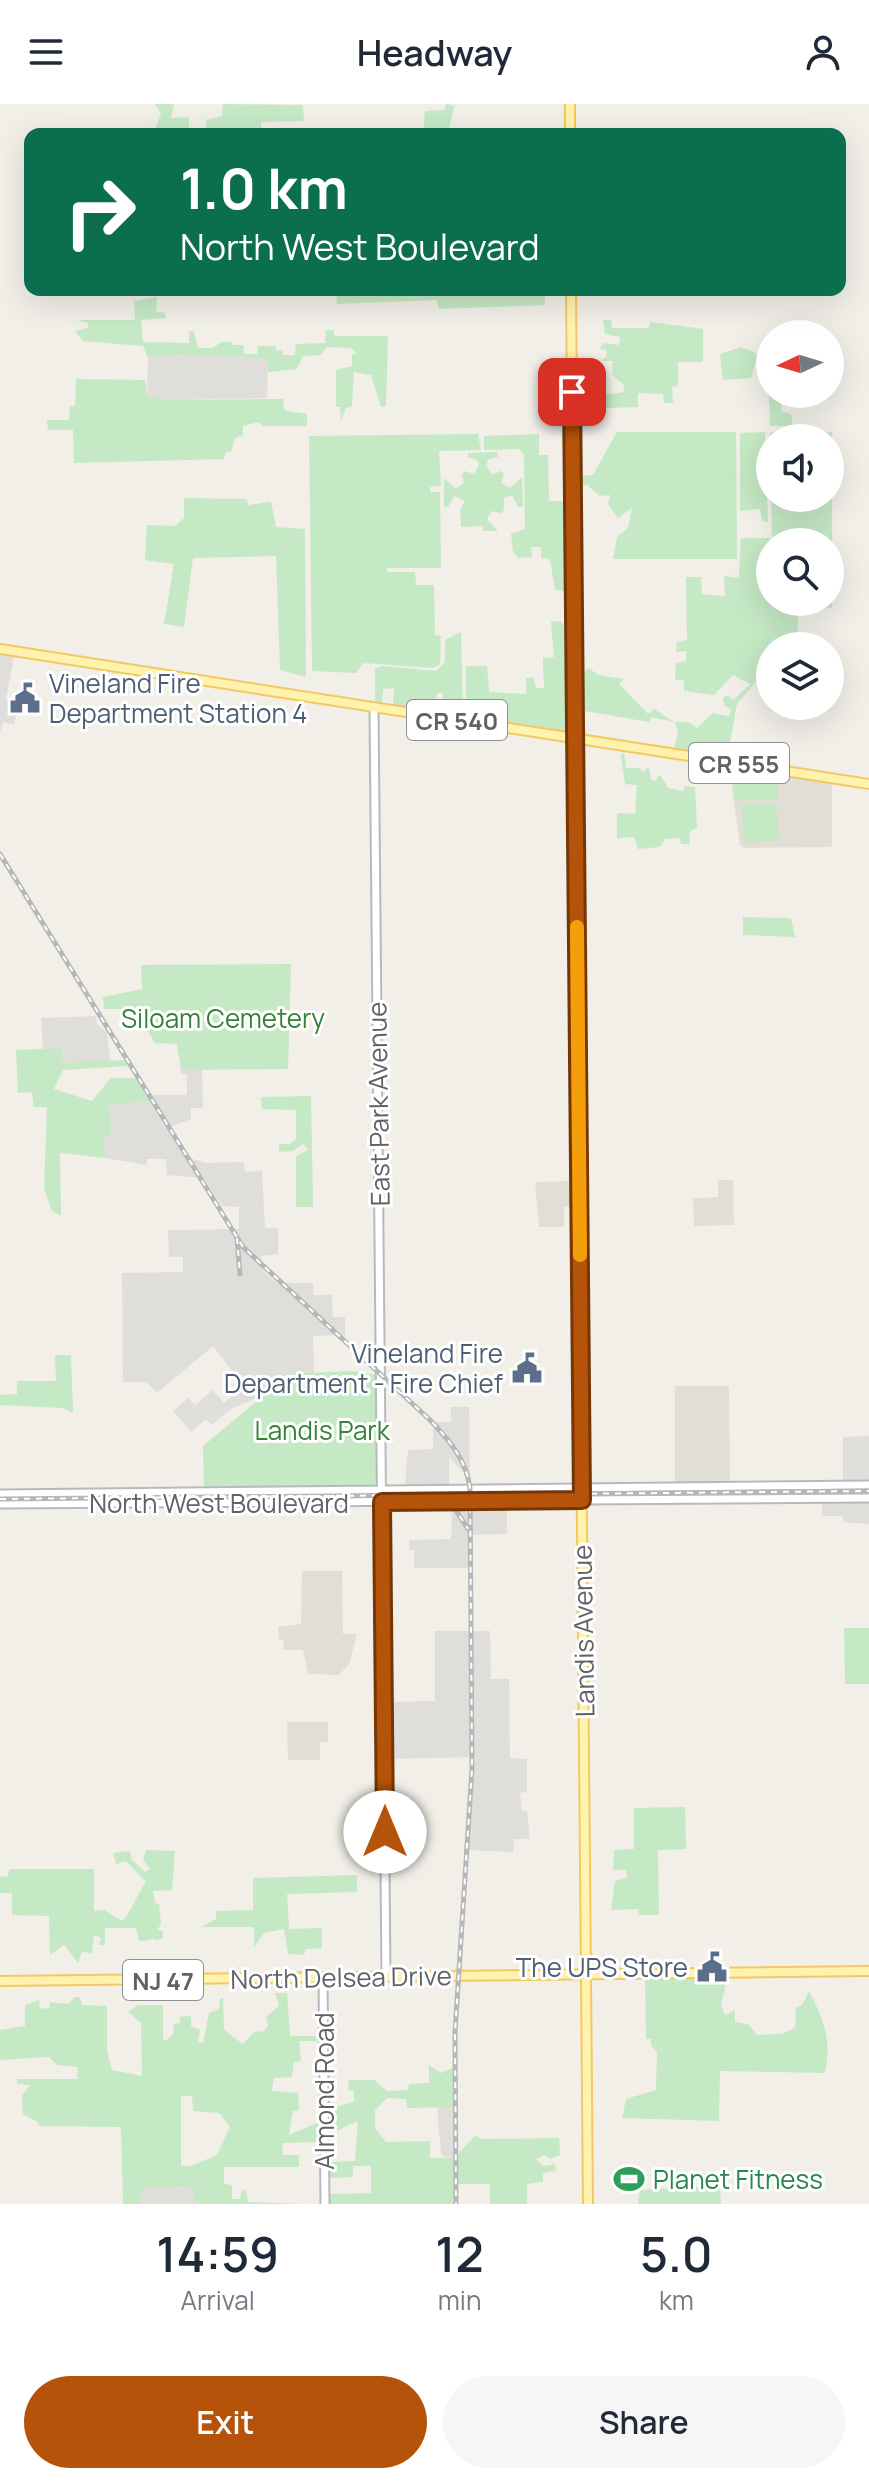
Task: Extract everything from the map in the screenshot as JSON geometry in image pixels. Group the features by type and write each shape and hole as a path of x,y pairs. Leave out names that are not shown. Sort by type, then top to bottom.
{"main road":[{"path":"570,104 570,128"},
{"name":"Landis Avenue","path":"571,296 588,2204"},
{"path":"0,649 374,707"},
{"name":"CR 540","path":"374,707 575,738"},
{"name":"East Park Avenue","path":"374,707 382,1502"},
{"name":"CR 555","path":"575,738 869,784"},
{"path":"0,1494 869,1485"},
{"path":"204,1491 205,1503"},
{"name":"North West Boulevard","path":"0,1504 869,1498"},
{"name":"CR 540","path":"382,1502 386,1977"},
{"path":"586,1956 597,1967 615,1974"},
{"name":"NJ 47","path":"586,1974 869,1971"},
{"name":"North Delsea Drive","path":"0,1981 586,1974"},
{"name":"Almond Road","path":"323,1977 325,2204"}],"shaded area":[{"path":"173,354 268,358 267,398 168,400 147,396 148,358"},
{"path":"0,654 14,656 6,699 19,701 14,725 3,722 0,733"},
{"path":"729,767 832,784 832,847 744,848 740,845"},
{"path":"96,1016 97,1024 107,1032 110,1061 62,1063 60,1048 43,1049 41,1018"},
{"path":"181,1070 202,1070 203,1108 191,1108 191,1119 168,1128 186,1157 206,1163 244,1162 245,1172 262,1171 265,1228 278,1228 278,1254 261,1256 263,1271 277,1283 313,1283 314,1295 332,1295 333,1317 345,1317 345,1335 313,1336 314,1373 231,1409 212,1425 206,1419 191,1432 173,1411 188,1398 195,1405 213,1390 224,1403 244,1386 213,1346 157,1393 146,1382 123,1382 122,1273 183,1272 183,1257 169,1257 168,1230 239,1229 239,1207 222,1206 204,1178 167,1175 166,1159 147,1159 147,1165 105,1158 104,1134 111,1135 110,1114 103,1105 150,1101 153,1095 187,1095 187,1075 181,1074"},
{"path":"718,1180 733,1180 734,1225 694,1226 693,1198 718,1197"},
{"path":"575,1181 575,1206 564,1207 564,1227 539,1227 535,1182"},
{"path":"675,1386 729,1386 730,1486 675,1486"},
{"path":"451,1407 469,1407 470,1479 449,1457 449,1486 405,1486 408,1450 433,1449 433,1422 451,1422"},
{"path":"869,1436 869,1492 831,1492 843,1483 843,1437"},
{"path":"822,1502 869,1502 869,1524 843,1522 843,1516 822,1516"},
{"path":"507,1506 507,1534 472,1535 468,1544 469,1568 414,1568 414,1550 409,1550 409,1540 451,1539 452,1507"},
{"path":"302,1571 342,1571 343,1634 357,1634 349,1664 339,1675 308,1674 303,1650 283,1650 284,1640 279,1639 278,1627 301,1624"},
{"path":"435,1631 490,1631 491,1679 509,1679 510,1758 527,1759 527,1792 520,1793 522,1811 527,1811 530,1839 514,1839 513,1852 468,1850 475,1757 389,1759 388,1702 435,1701"},
{"path":"287,1722 328,1722 328,1742 320,1742 320,1760 288,1760"},
{"path":"437,2107 453,2107 453,2158 441,2154"},
{"path":"194,2186 194,2198 199,2204 139,2204 141,2188"}],"green space":[{"path":"155,104 174,104 171,118 189,117 189,128 155,128 161,114"},
{"path":"223,104 303,105 304,121 261,122 261,128 206,128 206,120 222,116"},
{"path":"446,104 454,106 449,128 424,128 425,111 445,110"},
{"path":"336,296 545,296 545,305 439,309 436,300 337,304"},
{"path":"157,297 156,311 165,313 166,318 141,320 143,342 189,343 189,331 194,331 198,348 213,348 221,342 232,342 233,345 243,345 244,354 257,354 258,346 276,346 276,351 283,350 283,355 295,355 296,344 325,343 326,330 333,330 335,336 388,336 386,406 381,407 371,375 354,372 352,407 346,408 341,421 340,407 336,407 336,370 352,366 352,354 357,354 351,348 326,347 321,355 303,356 297,369 268,372 268,358 174,354 148,358 143,346 83,341 75,331 88,328 88,323 77,320 135,320 134,301"},
{"path":"603,320 611,320 612,328 649,328 650,322 703,329 703,362 678,362 678,386 672,387 673,403 664,403 663,394 638,393 638,407 603,408 603,395 624,392 624,385 613,376 612,361 601,361 606,357 607,350 599,349 604,343 619,345 620,337 605,334"},
{"path":"741,347 756,353 751,378 723,380 720,354"},
{"path":"76,379 145,380 147,396 169,400 284,399 286,411 307,414 307,426 262,426 259,422 243,426 243,435 234,439 232,451 226,452 224,459 74,463 73,430 48,430 47,420 69,420 70,406 75,406"},
{"path":"769,408 781,408 781,411 791,414 793,424 770,424"},
{"path":"617,432 736,432 737,559 613,559 617,537 628,528 632,508 618,518 608,504 610,495 600,496 587,485 578,486 578,476 593,475"},
{"path":"756,432 756,509 740,511 740,433"},
{"path":"478,434 481,450 439,451 441,486 430,487 430,492 440,492 441,568 387,568 387,572 415,572 416,585 434,585 435,635 441,636 440,664 433,668 363,663 356,673 312,671 309,436"},
{"path":"539,434 539,455 548,455 549,501 570,501 570,591 555,590 550,559 541,558 541,547 531,547 532,557 518,558 513,551 511,534 525,529 524,455 519,449 484,450 484,436"},
{"path":"497,452 498,457 489,459 486,465 492,474 501,471 504,474 501,483 510,488 522,477 523,507 518,507 512,495 504,498 504,510 501,513 492,511 487,519 498,531 483,531 483,526 461,527 460,510 465,501 454,496 448,507 444,507 444,478 456,489 464,483 462,475 465,471 474,474 479,465 477,460 468,457 468,453"},
{"path":"184,498 247,499 248,505 271,502 276,527 305,529 306,677 280,670 276,556 193,558 184,627 164,624 174,564 145,560 147,525 175,526 184,518"},
{"path":"760,512 768,512 768,522 762,521"},
{"path":"771,512 832,512 832,528 772,528"},
{"path":"741,538 756,538 756,616 798,616 797,632 756,632 756,682 737,704 727,758 674,750 678,732 675,722 688,722 697,728 713,713 729,716 731,710 724,705 723,698 727,695 733,700 751,684 733,675 714,695 684,691 684,680 675,680 676,663 686,661 686,651 676,652 677,642 687,640 686,577 701,577 702,594 725,596 724,576 739,578"},
{"path":"560,621 571,634 571,731 554,732 466,718 466,666 487,666 489,692 526,694 526,678 534,677 536,688 544,688 543,658 554,657 551,622"},
{"path":"461,632 463,718 439,714 443,693 437,693 434,713 393,706 394,688 383,689 382,705 375,703 375,669 381,666 436,671 445,662 445,640"},
{"path":"589,668 598,675 624,679 619,684 648,714 654,709 674,722 651,717 649,722 579,710 578,677"},
{"path":"624,752 626,768 639,768 643,772 649,767 651,780 656,781 658,775 661,776 668,788 683,791 685,786 695,787 697,828 689,832 690,844 681,844 680,838 665,839 660,847 638,849 634,837 617,838 617,813 635,814 637,785 625,784 621,755"},
{"path":"734,774 777,777 778,799 734,800"},
{"path":"776,803 779,840 743,842 742,804"},
{"path":"743,917 791,918 795,937 743,935"},
{"name":"Siloam Cemetery","path":"291,964 288,1069 181,1070 177,1044 155,1043 144,1024 142,1009 104,1009 103,997 142,989 141,965"},
{"path":"61,1048 62,1063 124,1060 128,1066 63,1070 54,1089 92,1101 111,1078 136,1078 150,1101 104,1105 110,1114 111,1136 104,1135 105,1158 60,1153 61,1216 52,1211 44,1189 47,1107 34,1107 32,1092 18,1093 16,1050"},
{"path":"311,1096 313,1207 296,1207 296,1156 308,1150 303,1144 293,1151 279,1152 279,1144 290,1144 296,1139 296,1110 262,1109 261,1097"},
{"path":"55,1355 71,1355 73,1413 63,1408 0,1405 0,1395 17,1394 17,1381 56,1381"},
{"name":"Landis Park","path":"350,1371 380,1375 382,1490 204,1491 203,1446 289,1374"},
{"path":"844,1628 869,1628 869,1684 845,1684"},
{"path":"685,1807 686,1849 658,1850 659,1915 639,1915 638,1909 611,1910 615,1881 627,1878 626,1870 613,1870 614,1850 634,1849 634,1808"},
{"path":"146,1850 175,1851 172,1890 153,1891 155,1903 159,1904 161,1924 157,1930 163,1931 163,1939 154,1940 153,1937 139,1941 136,1928 105,1928 105,1945 99,1945 101,1938 94,1935 92,1953 82,1952 78,1963 64,1945 50,1955 49,1916 12,1915 12,1893 0,1893 0,1877 8,1876 9,1869 94,1869 94,1911 104,1910 122,1921 146,1882 126,1861 116,1864 113,1853 130,1851 132,1860 145,1872 150,1869 143,1860"},
{"path":"357,1875 357,1892 287,1894 289,1929 322,1928 322,1948 306,1949 304,1955 288,1954 284,1929 264,1933 254,1947 254,1927 201,1927 216,1919 216,1911 253,1910 253,1878"},
{"path":"720,1978 726,1983 721,2005 725,2015 735,2010 735,2022 748,2024 757,2035 782,2034 795,2028 796,2008 803,2004 809,1991 825,2030 828,2050 825,2073 720,2071 719,2121 622,2118 626,2099 656,2090 657,2051 651,2046 651,2039 646,2039 645,1979"},
{"path":"275,1993 287,1993 290,2036 319,2036 319,2041 299,2041 301,2061 294,2062 292,2077 274,2078 272,2091 298,2093 299,2110 293,2111 289,2135 319,2122 319,2142 283,2143 282,2155 299,2155 299,2167 224,2167 224,2184 232,2185 232,2199 240,2199 242,2189 246,2191 248,2202 303,2204 199,2204 193,2198 194,2187 190,2186 142,2188 139,2204 123,2204 121,2127 39,2126 38,2122 23,2114 22,2096 30,2085 17,2084 17,2079 77,2079 78,2067 57,2065 49,2057 0,2060 0,2030 25,2026 25,2005 39,2000 40,2008 49,2009 50,2002 69,2004 75,1997 80,1997 82,2005 107,2006 107,2051 112,2070 142,2076 141,2023 128,2012 138,2005 163,2005 163,2040 166,2041 173,2034 174,2024 180,2023 180,2017 191,2016 191,2026 200,2030 198,2042 203,2043 209,2013 219,2009 220,1999 223,1998 224,2030 243,2044 255,2031 263,2032 268,2026 266,2017 279,2006","holes":["181,2096 192,2096 193,2111 219,2113 230,2127 217,2155 191,2166 181,2166"]},
{"path":"429,2065 441,2073 454,2067 454,2107 407,2108 406,2099 387,2098 375,2110 375,2128 386,2142 430,2141 430,2158 454,2158 476,2135 481,2139 559,2138 560,2155 550,2159 545,2155 536,2159 543,2166 555,2164 556,2171 543,2173 543,2182 527,2184 527,2204 490,2204 490,2184 458,2184 455,2204 330,2204 330,2194 371,2193 371,2166 353,2166 353,2177 330,2178 330,2162 355,2161 358,2121 329,2134 329,2108 354,2102 354,2091 348,2090 349,2080 374,2080 387,2091 408,2090 409,2084 429,2083"},
{"path":"699,2173 719,2174 721,2204 638,2204 640,2190 698,2187"}],"railway":[{"path":"0,854 243,1247 430,1420 450,1443 465,1468 470,1488 472,1769 455,2032 456,2204"},
{"path":"237,1238 240,1274"},
{"path":"459,1495 869,1491"},
{"path":"0,1499 430,1495 452,1504 468,1529"}],"slow traffic":[{"path":"577,927 580,1255"}],"place":[{"name":"Vineland Fire Department Station 4","path":"25,698"},
{"name":"Vineland Fire Department - Fire Chief","path":"527,1368"},
{"name":"The UPS Store","path":"712,1967"},
{"name":"Planet Fitness","path":"629,2179"}],"route":[{"path":"385,1832 382,1502 582,1500 572,392"}]}
